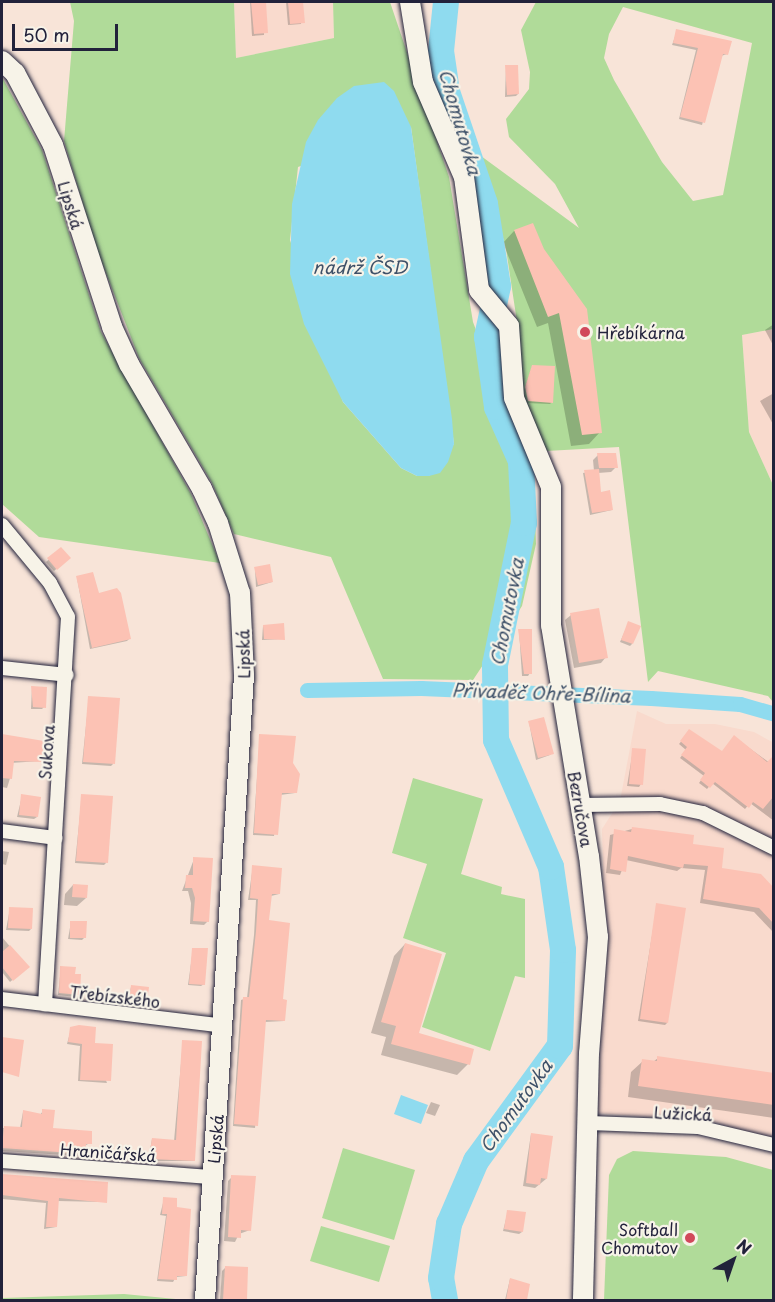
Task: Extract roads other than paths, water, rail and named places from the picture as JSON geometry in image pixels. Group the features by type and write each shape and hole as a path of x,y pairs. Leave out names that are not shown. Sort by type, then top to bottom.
{"street":[{"name":"Bezručova","path":"410,2 423,82 464,177 479,290 509,326 514,398 551,487 551,625 580,805 598,937 589,1053 590,1124 583,1300"},
{"name":"Lipská","path":"2,61 15,73 53,145 112,327 129,364 202,489 218,523 240,592 244,675 224,1026 205,1300"},
{"name":"Sukova","path":"2,525 50,583 68,618 67,675 45,1004"},
{"path":"2,668 67,675"},
{"path":"580,805 660,804 703,813 774,848"},
{"path":"2,831 56,838"},
{"name":"Třebízského","path":"2,999 224,1026"},
{"name":"Lužická","path":"590,1124 698,1128 774,1145"},
{"name":"Hraničářská","path":"2,1161 212,1176"}],"water":[{"name":"nádrž ČSD","path":"384,82 394,91 411,127 452,419 454,444 448,462 440,473 429,476 417,476 401,468 343,402 304,324 290,274 292,204 306,142 318,120 337,98 354,86"},
{"path":"401,1095 428,1105 421,1124 394,1114"}],"waterway":[{"name":"Chomutovka","path":"445,1300 441,1278 449,1224 476,1161 560,1046 563,950 551,867 496,740 495,665 524,523 521,461 497,407 487,337 498,286 485,204 447,92 441,51 446,2"},
{"name":"Přivaděč Ohře-Bílina","path":"307,690 421,688 651,698 740,704 774,714"}],"place":[{"name":"Hřebíkárna","path":"585,332"},
{"name":"Softball Chomutov","path":"690,1238"}]}
